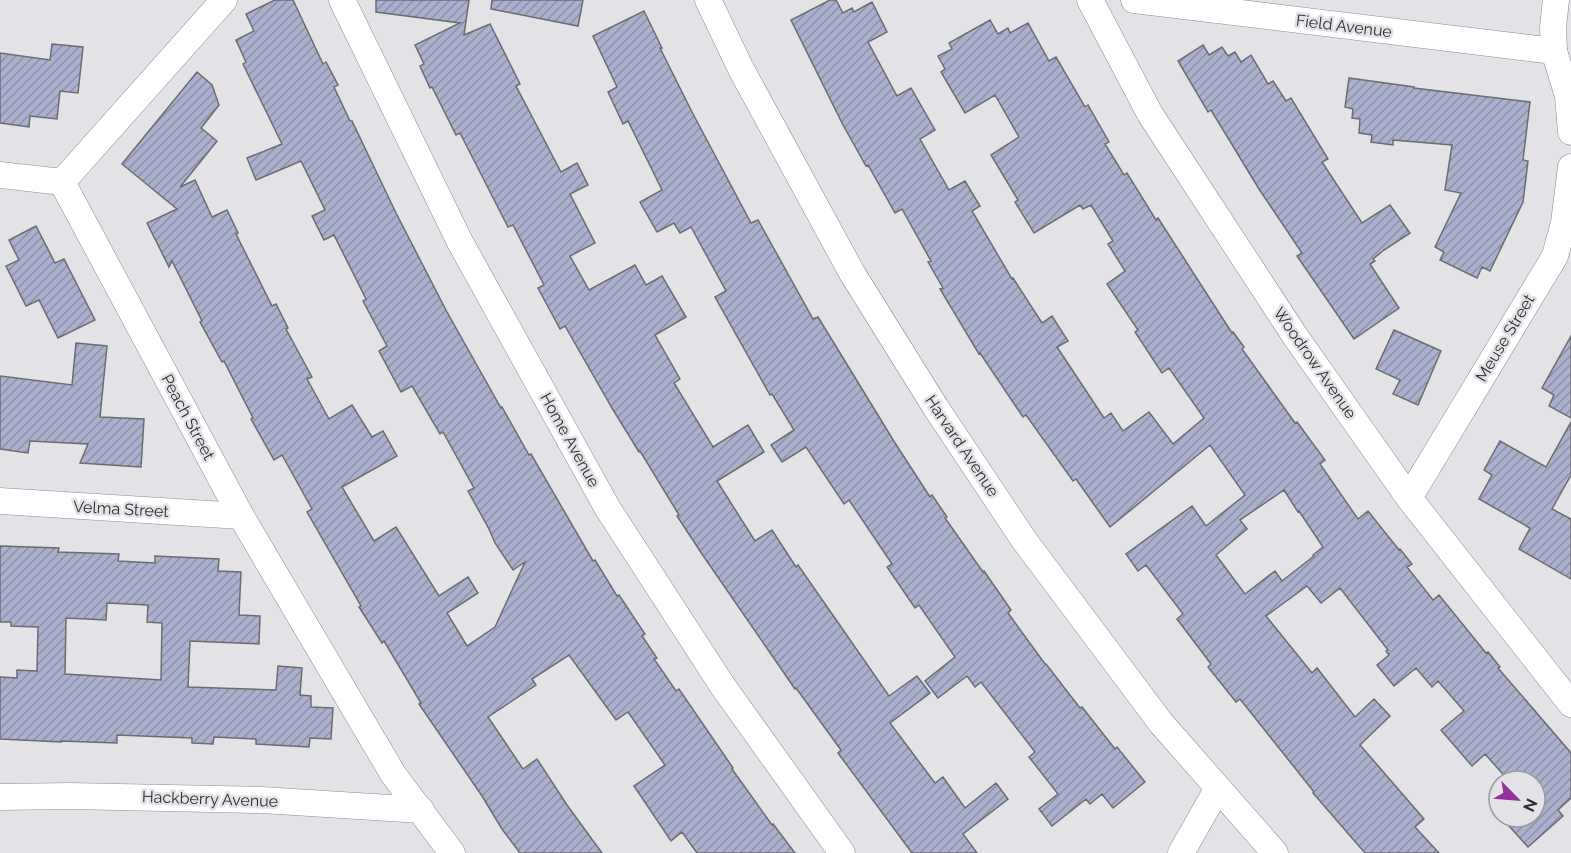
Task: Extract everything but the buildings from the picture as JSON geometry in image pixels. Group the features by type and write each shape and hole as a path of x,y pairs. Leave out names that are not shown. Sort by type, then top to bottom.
{"street":[{"path":"0,175 62,182 224,0"},
{"name":"Home Avenue","path":"342,0 460,242 608,509 722,685 842,853"},
{"name":"Harvard Avenue","path":"708,0 741,69 852,273 936,408 1031,549 1161,723 1275,853"},
{"name":"Woodrow Avenue","path":"1090,0 1150,114 1294,336 1409,498 1571,704"},
{"name":"Field Avenue","path":"1134,0 1554,51"},
{"path":"1556,0 1553,27 1554,51 1568,96 1571,132"},
{"name":"Meuse Street","path":"1409,498 1555,256 1564,222 1571,167"},
{"name":"Peach Street","path":"62,182 241,516 393,774 452,853"},
{"name":"Velma Street","path":"0,501 241,516"},
{"path":"1181,853 1218,788"},
{"name":"Hackberry Avenue","path":"0,796 262,800 421,810"}]}
